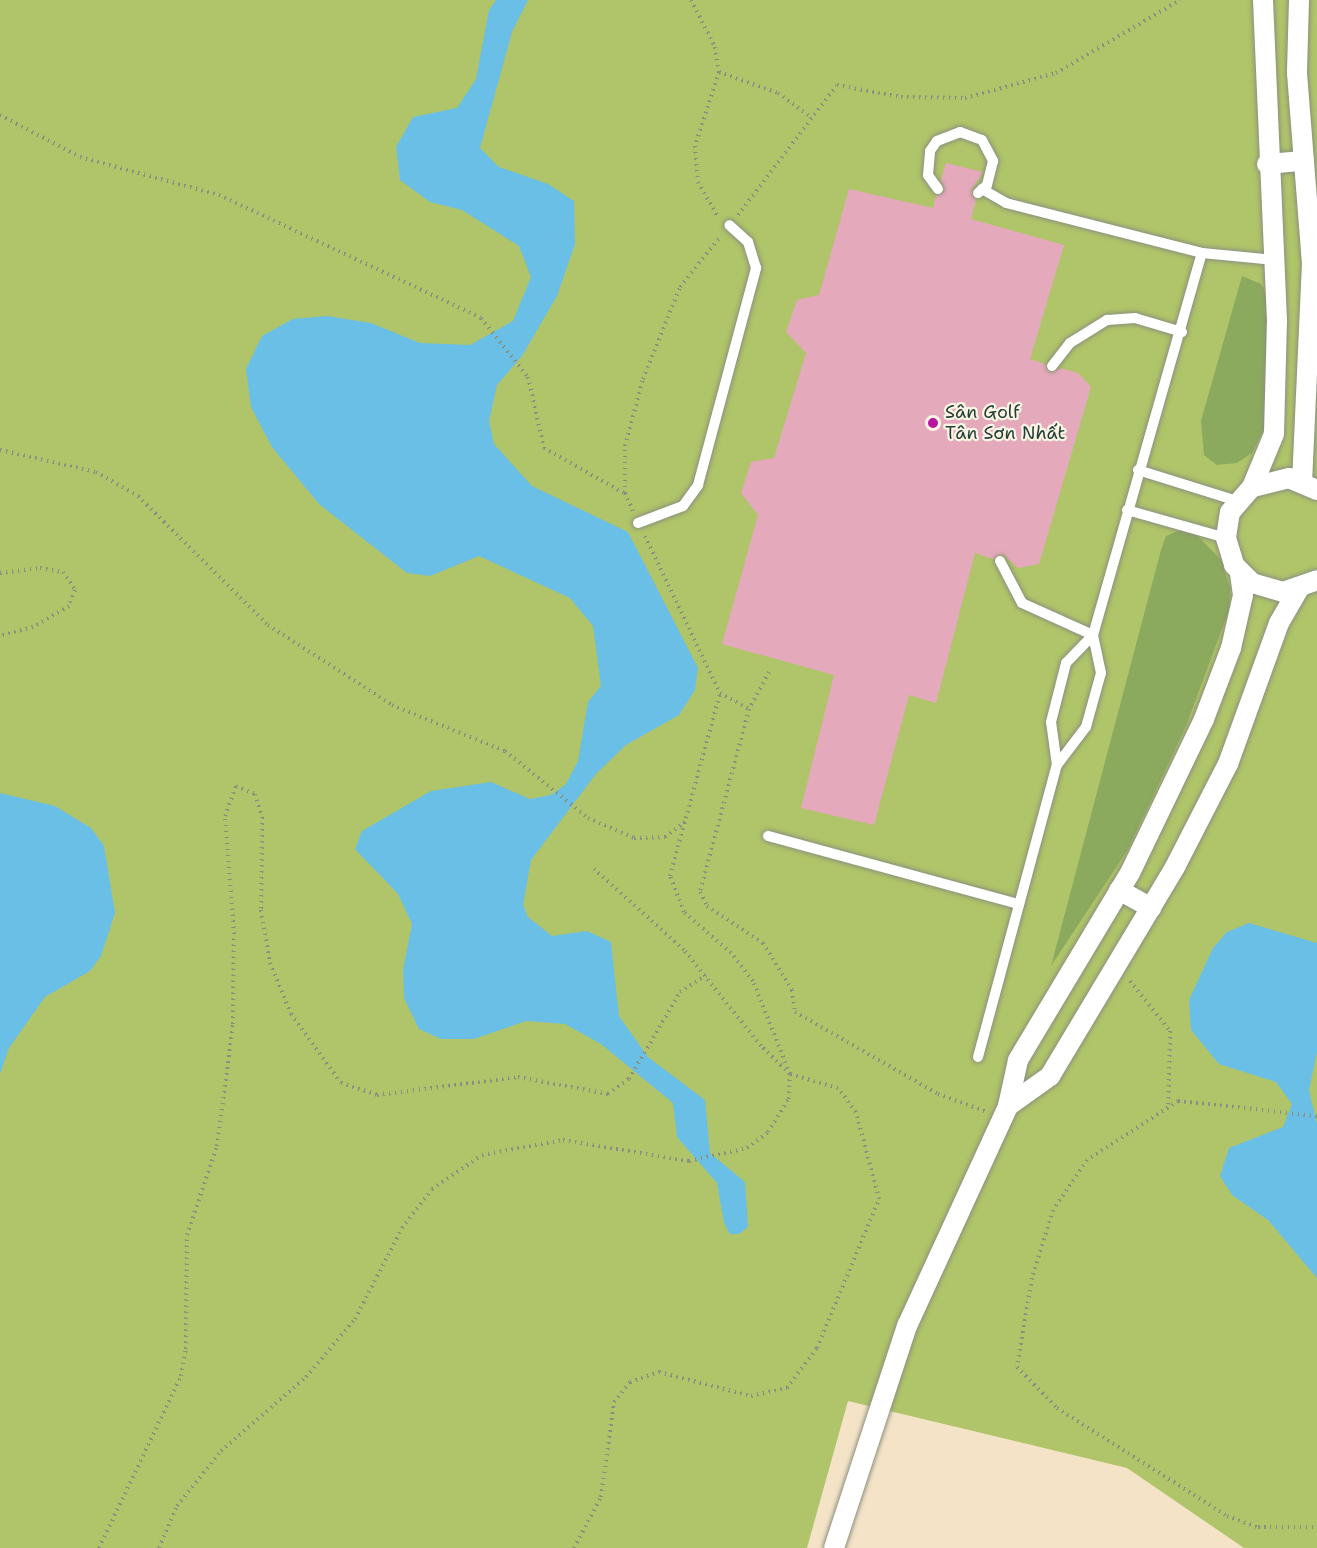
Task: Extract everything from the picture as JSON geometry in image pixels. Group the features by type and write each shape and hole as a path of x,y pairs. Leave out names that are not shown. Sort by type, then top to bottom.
{"street":[{"path":"1252,487 1274,434 1275,260 1267,164 1263,0"},
{"path":"834,1548 908,1326 1005,1112 1023,1050 1119,890 1160,815 1223,668 1242,595 1240,573 1226,538 1237,501 1252,487 1276,478 1310,486 1312,263 1297,73 1299,0"},
{"path":"1267,164 1304,160"},
{"path":"1240,573 1267,590 1299,590 1317,580"},
{"path":"1005,1112 1050,1076 1151,908 1228,764 1279,623 1299,590"},
{"path":"1119,890 1151,908"}],"lane":[{"path":"938,189 928,175 930,151 937,141 960,132 977,137 990,150 992,173 980,191 1006,203 1202,253 1275,260"},
{"path":"638,523 683,506 698,485 756,268 748,242 728,228"},
{"path":"978,1057 1057,765 1086,727 1098,684 1093,635 1138,470 1182,332 1202,253"},
{"path":"1052,366 1070,343 1107,320 1135,318 1182,332"},
{"path":"1138,470 1237,501"},
{"path":"1127,510 1226,538"},
{"path":"1000,561 1022,603 1093,635"},
{"path":"1057,765 1051,722 1066,663 1093,635"},
{"path":"768,836 1019,904"}],"path":[{"path":"692,0 715,47 719,72 695,146 698,182 728,228"},
{"path":"748,709 720,693 625,493 625,446 643,379 680,287 728,228 837,84 901,97 965,98 1056,73 1180,0"},
{"path":"719,72 778,93 812,118"},
{"path":"0,115 80,157 219,195 481,318 528,377 544,448 625,493"},
{"path":"0,450 96,472 138,496 268,626 392,705 505,751 544,780 588,818 634,838 665,837 686,820"},
{"path":"0,573 40,568 63,572 75,590 69,606 33,627 0,636"},
{"path":"769,672 748,709 702,876 700,892 707,906 763,942 792,990 795,1012 938,1094 1005,1112"},
{"path":"159,1548 177,1506 221,1451 306,1377 355,1319 402,1228 432,1189 482,1155 563,1140 689,1161 722,1151 747,1148 768,1132 789,1099 790,1074 753,981 731,953 684,912 670,876 720,693"},
{"path":"99,1548 181,1376 186,1349 187,1235 217,1146 233,1024 234,934 225,816 236,786 255,794 262,817 261,910 270,963 291,1014 341,1083 377,1095 518,1077 593,1095 618,1089 628,1079 647,1042 680,992 706,975"},
{"path":"574,1548 601,1497 614,1402 630,1382 659,1372 751,1396 787,1388 817,1348 879,1199 856,1112 838,1088 790,1074 761,1046 706,975 656,921 594,869"},
{"path":"1114,971 1140,987 1170,1031 1168,1107"},
{"path":"1317,1116 1178,1101 1088,1161 1053,1210 1032,1278 1017,1367 1057,1408 1227,1516 1258,1527 1317,1527"}],"green space":[{"name":"Sân Golf Tân Sơn Nhất","path":"0,0 1317,0 1317,1548 1244,1548 1127,1468 848,1401 807,1548 0,1548"},
{"path":"1242,276 1261,284 1270,301 1265,426 1252,453 1237,463 1217,465 1204,455 1201,421"},
{"path":"1178,531 1193,531 1221,560 1230,588 1229,610 1186,726 1127,851 1051,966 1161,550 1166,536"}],"water":[{"path":"496,0 528,0 512,32 480,148 499,167 548,184 574,201 575,244 557,296 522,356 497,385 489,421 494,444 532,486 628,532 698,668 695,690 679,715 626,745 596,774 531,860 523,905 528,917 552,936 587,931 611,942 619,1016 648,1057 705,1100 710,1153 745,1182 748,1227 739,1234 730,1234 724,1223 717,1183 677,1137 673,1103 601,1044 565,1024 526,1021 474,1039 441,1039 419,1029 404,998 403,970 412,924 398,894 355,849 362,831 431,791 491,782 530,799 551,795 566,784 578,761 588,702 601,686 593,626 570,598 479,556 430,576 407,573 319,504 272,447 251,407 246,369 262,336 293,319 327,316 371,323 420,343 470,345 513,321 531,277 519,246 462,210 430,202 400,180 396,147 413,117 457,108 476,79 489,10"},
{"path":"0,793 55,806 91,828 104,846 115,913 101,956 90,971 45,997 9,1048 0,1074"},
{"path":"1249,923 1317,943 1317,1052 1309,1090 1317,1124 1317,1278 1268,1220 1232,1195 1220,1176 1229,1148 1283,1127 1292,1104 1276,1082 1219,1064 1191,1030 1189,1000 1213,948 1227,932"}],"building":[{"name":"Sân Golf Tân Sơn Nhất","path":"946,163 983,172 971,191 976,200 971,219 1064,245 1030,359 1045,364 1050,373 1060,368 1078,373 1091,387 1039,564 1018,568 1003,554 993,559 975,553 936,703 909,695 874,825 801,808 834,675 722,644 758,515 741,493 751,462 774,458 806,353 786,332 797,300 819,295 849,189 933,208 936,196 945,192 941,180"}],"place":[{"name":"Sân Golf Tân Sơn Nhất","path":"933,423"}]}
